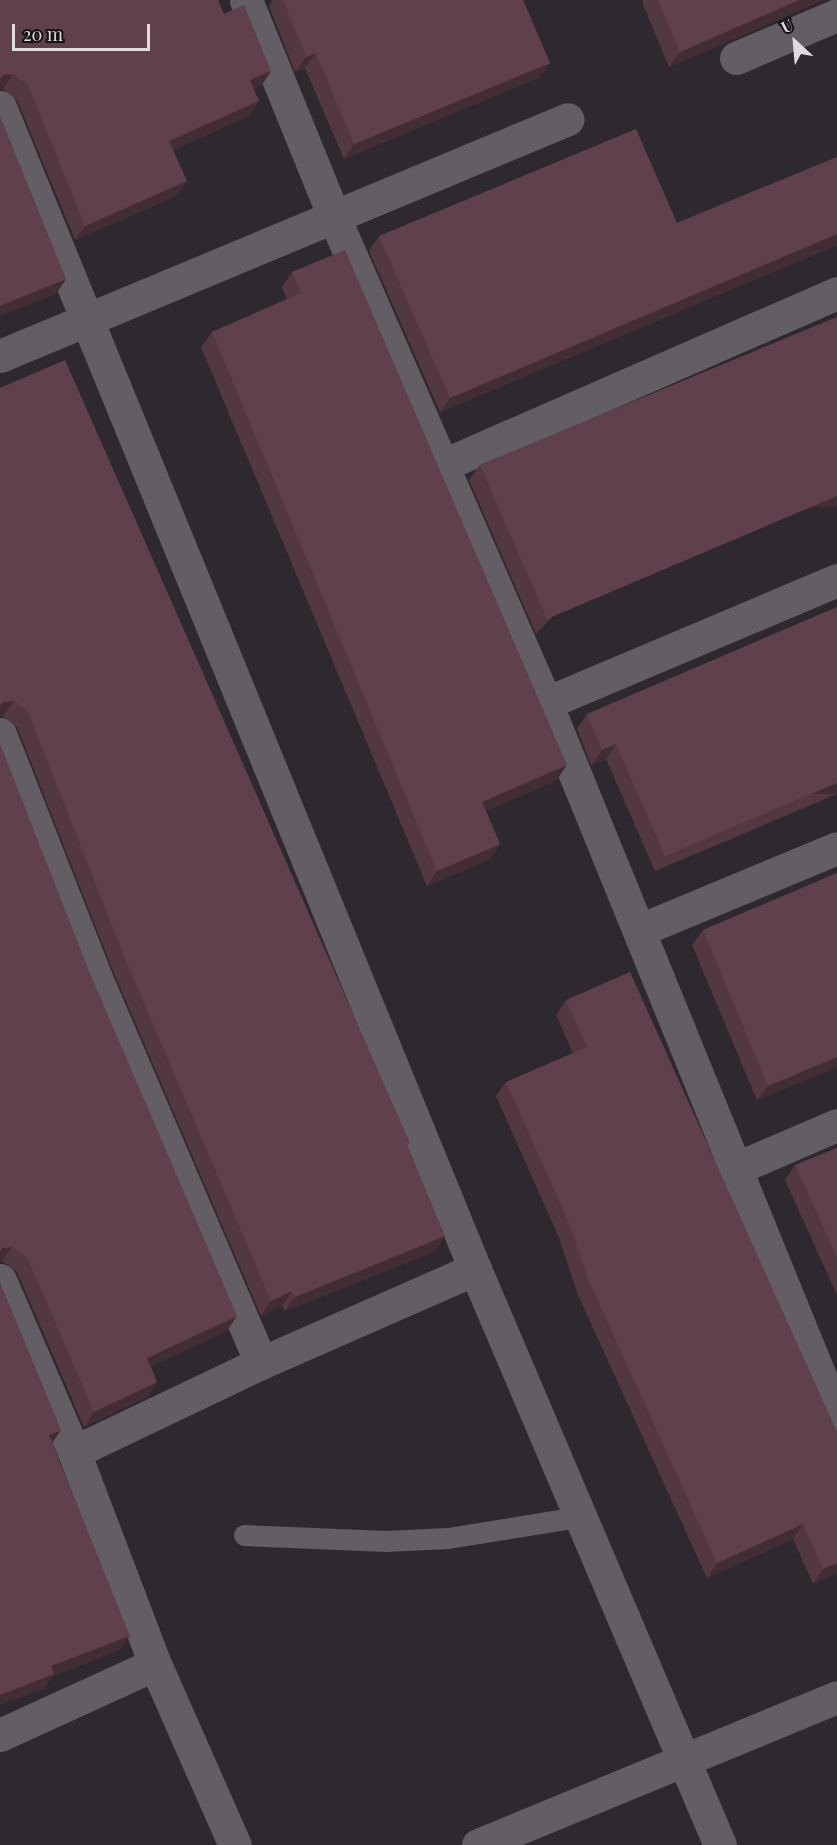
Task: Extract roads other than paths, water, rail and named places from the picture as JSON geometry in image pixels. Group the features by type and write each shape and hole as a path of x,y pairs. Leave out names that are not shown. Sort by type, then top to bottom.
{"street":[{"path":"246,0 334,218 546,703 836,1411"},
{"path":"736,58 837,15"},
{"path":"0,107 578,1518 720,1845"},
{"path":"0,357 568,119"},
{"path":"441,466 837,293"},
{"path":"546,703 837,580"},
{"path":"0,734 96,978 261,1363"},
{"path":"640,930 837,848"},
{"path":"737,1168 837,1125"},
{"path":"74,1452 261,1363 475,1269"},
{"path":"0,1280 74,1452 155,1664 235,1845"},
{"path":"0,1735 155,1664"},
{"path":"478,1845 837,1697"}],"lane":[{"path":"244,1535 386,1541 438,1538 578,1518"}]}
